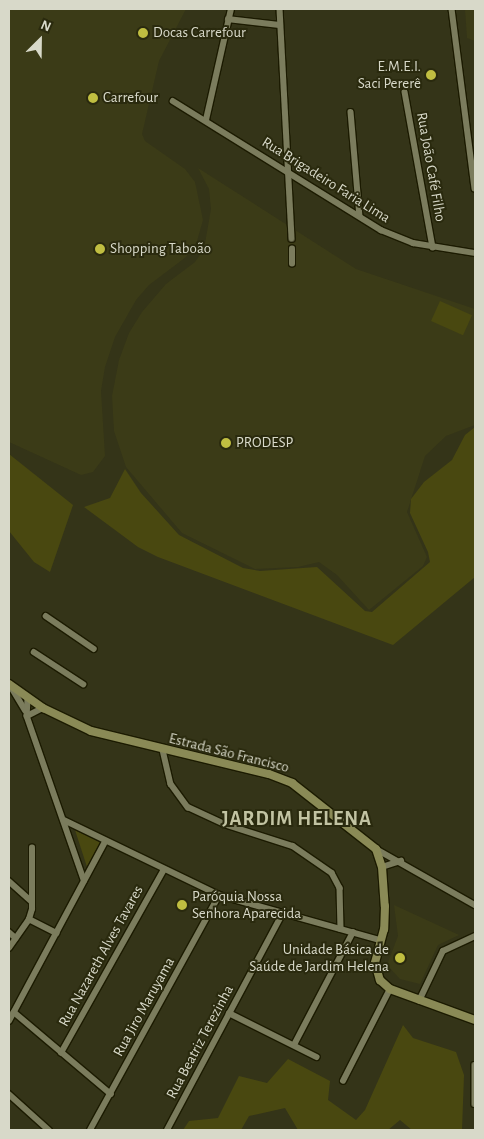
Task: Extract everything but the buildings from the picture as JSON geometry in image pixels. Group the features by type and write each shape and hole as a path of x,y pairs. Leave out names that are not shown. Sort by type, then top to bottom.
{"main road":[{"name":"Estrada São Francisco","path":"10,685 43,708 91,730 163,750 269,774 292,782 376,849"},
{"path":"376,849 382,867 385,906 376,970 390,989 475,1020"}],"street":[{"path":"206,120 231,9"},
{"path":"280,9 292,239"},
{"path":"452,9 475,189"},
{"path":"228,18 280,25"},
{"name":"Rua João Café Filho","path":"405,92 434,248"},
{"name":"Rua Brigadeiro Faria Lima","path":"174,101 395,237 434,248 475,253"},
{"path":"351,112 360,216"},
{"path":"292,249 292,264"},
{"path":"46,616 94,648"},
{"path":"34,652 83,684"},
{"path":"10,685 26,713 84,880"},
{"path":"26,713 28,699"},
{"path":"26,713 43,708"},
{"path":"163,750 171,784 177,796 188,807 224,824 293,846 332,873 340,888 341,929"},
{"path":"64,820 163,871 219,895 380,940"},
{"path":"9,1021 105,842"},
{"path":"9,948 29,919 32,902 32,848"},
{"path":"376,849 401,861 475,905"},
{"path":"382,867 401,861"},
{"name":"Rua Nazareth Alves Tavares","path":"61,1053 163,871"},
{"path":"9,881 32,902"},
{"name":"Rua Jiro Maruyama","path":"90,1130 219,895"},
{"name":"Rua Beatriz Terezinha","path":"167,1130 283,913"},
{"path":"29,919 57,933"},
{"path":"9,932 16,938"},
{"path":"294,1045 353,932"},
{"path":"419,1001 443,952 475,936"},
{"path":"343,1081 390,989"},
{"path":"14,1012 111,1094"},
{"path":"229,1013 317,1057"},
{"path":"475,1065 475,1104"},
{"path":"9,1094 49,1130"}],"shaded area":[{"name":"Shopping Taboão","path":"9,9 186,9 159,61 142,134 145,141 185,169 195,182 203,220 197,241 186,257 149,285 136,300 115,337 105,367 101,391 105,456 93,472 81,475 9,442"},
{"path":"465,9 475,9 475,41 467,38"},
{"path":"198,168 356,269 475,309 475,425 446,436 425,456 407,512 427,557 423,566 369,610 337,575 319,562 298,567 255,569 182,533 126,467 114,431 112,396 119,360 129,333 142,312 166,284 195,262 204,249 211,209 209,189"},
{"path":"440,301 472,315 463,335 431,321"},
{"path":"475,427 475,577 393,645 158,557 138,547 84,507 110,498 125,469 141,493 179,535 243,568 260,571 317,567 365,611 372,612 430,562 428,552 410,513 411,499 424,482 452,460 465,435"},
{"path":"9,454 73,505 50,572 34,562 9,531"},
{"path":"75,830 101,843 87,867"},
{"path":"394,905 459,935 438,945 420,984 400,979 387,965 398,936"},
{"path":"403,1025 413,1038 456,1052 464,1075 462,1130 412,1130 400,1120 388,1130 298,1130 285,1108 249,1116 241,1130 183,1130 189,1121 218,1118 239,1076 267,1083 288,1059 330,1081 328,1100 356,1120 365,1110"}],"place":[{"name":"Docas Carrefour","path":"143,33"},
{"name":"E.M.E.I. Saci Pererê","path":"431,75"},
{"name":"Carrefour","path":"93,98"},
{"name":"Shopping Taboão","path":"100,249"},
{"name":"PRODESP","path":"226,443"},
{"name":"Paróquia Nossa Senhora Aparecida","path":"182,905"},
{"name":"Unidade Básica de Saúde de Jardim Helena","path":"400,958"}],"district":[{"name":"JARDIM HELENA","path":"297,819"}]}
